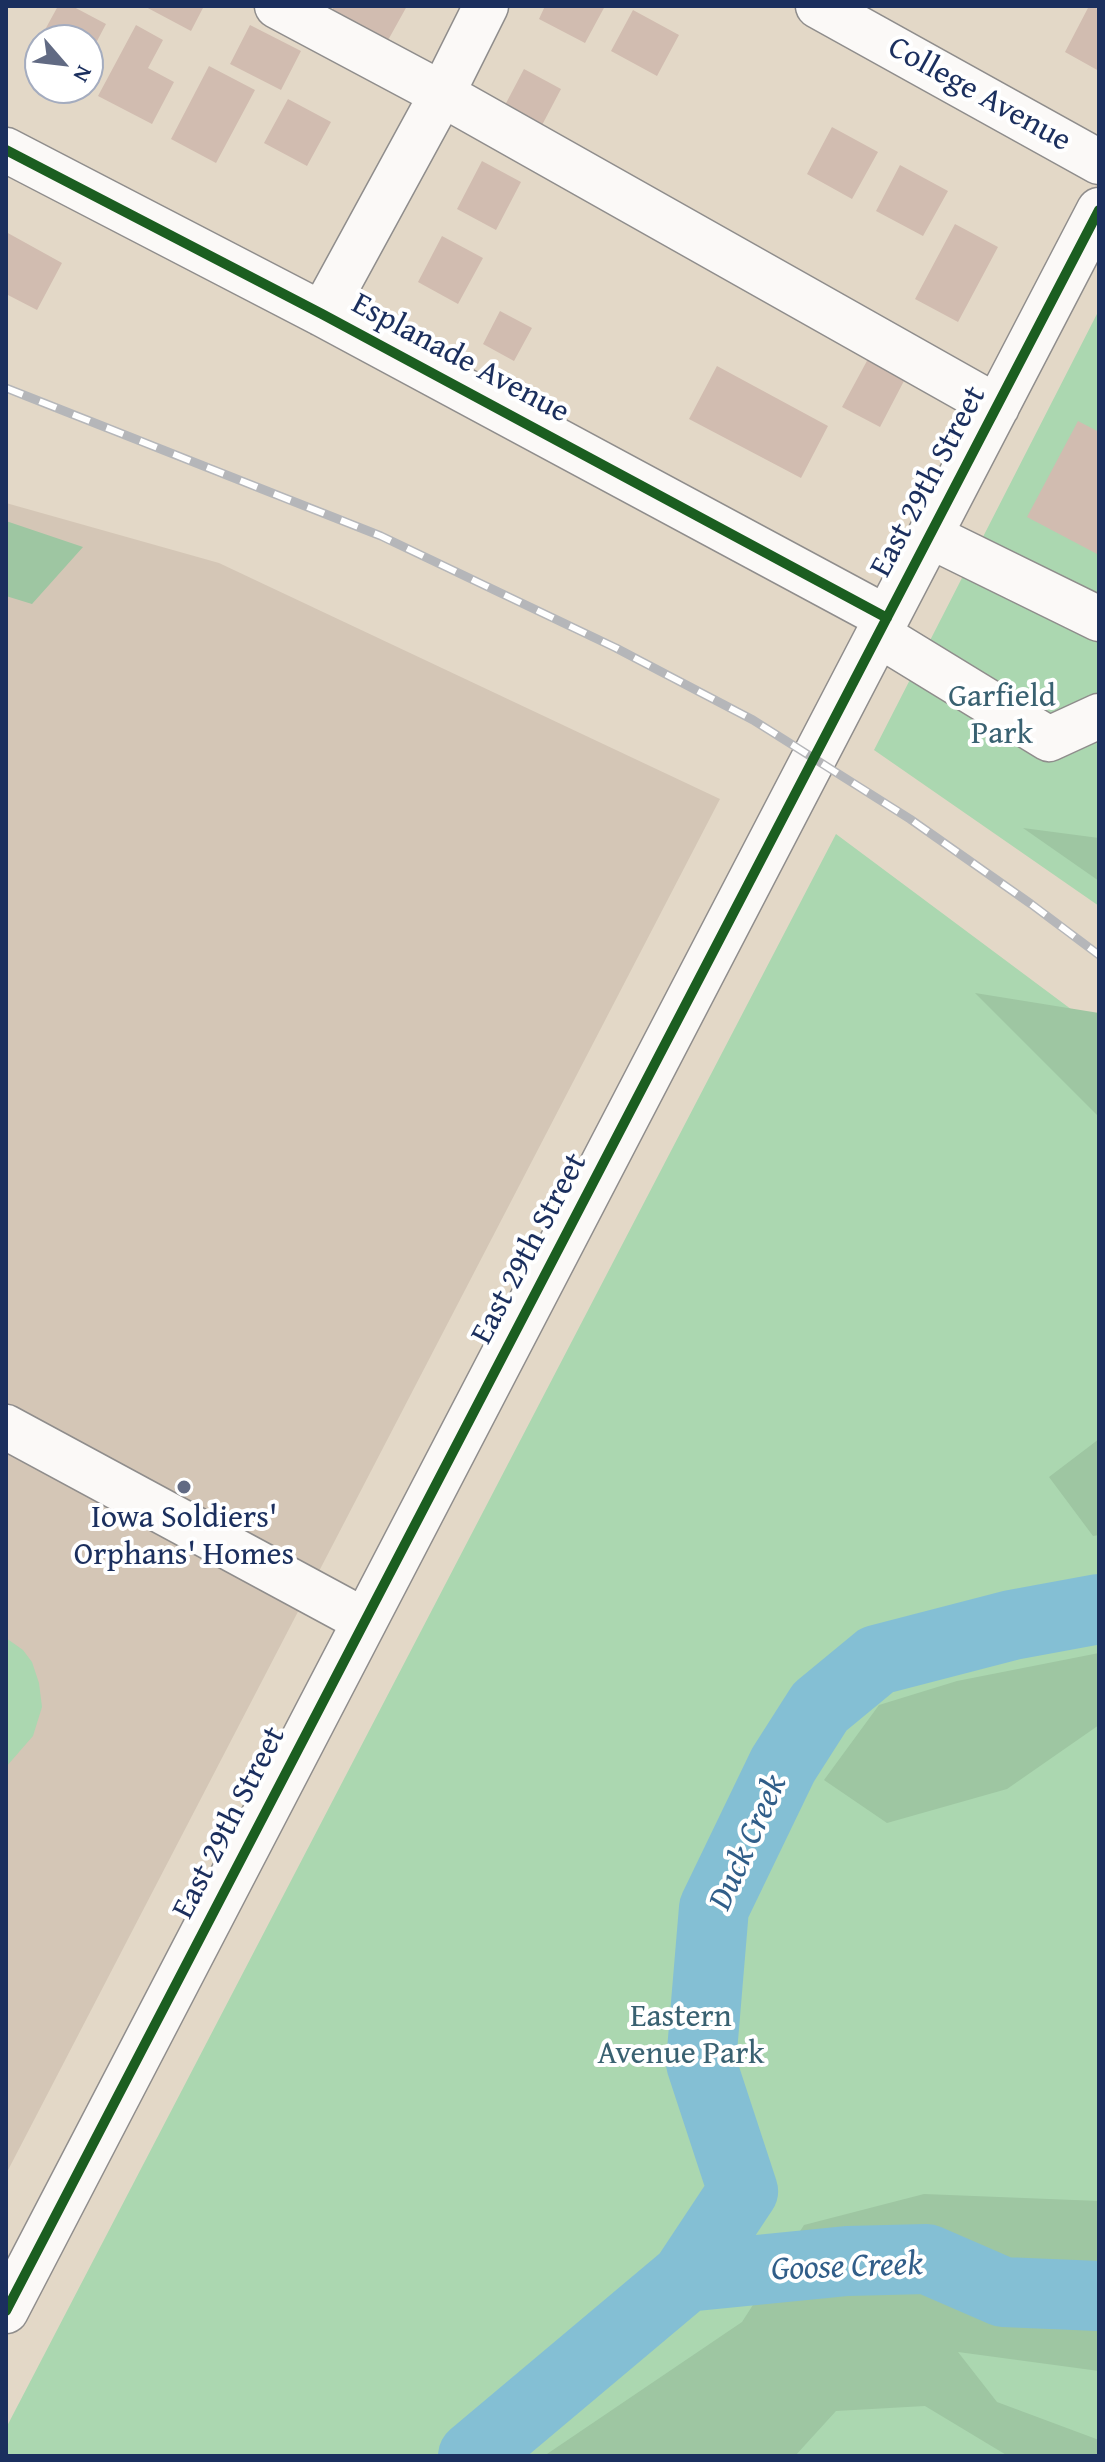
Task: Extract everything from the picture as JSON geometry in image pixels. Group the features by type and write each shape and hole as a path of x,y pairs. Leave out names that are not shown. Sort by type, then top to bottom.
{"street":[{"path":"277,6 442,94 997,407"},
{"path":"322,314 442,94 486,6"},
{"name":"College Avenue","path":"818,6 1099,162"},
{"name":"Esplanade Avenue","path":"6,150 322,314 883,627 1049,739 1099,716"},
{"name":"East 29th Street","path":"6,2311 1099,210"},
{"path":"930,536 1099,619"},
{"path":"6,1427 365,1621"}],"shaded area":[{"name":"Iowa Soldiers' Orphans' Homes","path":"6,503 219,563 720,799 6,2174"}],"green space":[{"name":"Garfield Park","path":"1099,310 1099,906 874,750"},
{"path":"6,521 83,547 32,604 6,596"},
{"path":"1023,828 1099,838 1099,881"},
{"name":"Eastern Avenue Park","path":"836,834 1099,1030 1099,2456 6,2456 6,2428"},
{"path":"975,993 1099,1013 1099,1117"},
{"path":"1099,1439 1099,1535 1093,1536 1049,1477"},
{"path":"6,1638 23,1650 32,1662 42,1707 33,1736 6,1767"},
{"path":"1099,1653 1099,1725 1007,1789 887,1823 824,1780 879,1705 957,1681"},
{"path":"924,2194 1099,2201 1099,2371 958,2352 997,2402 1099,2440 1099,2456 1008,2456 925,2406 836,2411 795,2456 544,2456 742,2322 804,2225"}],"building":[{"path":"58,6 72,6 106,24 104,28 104,24 48,24"},
{"path":"144,6 204,6 191,31"},
{"path":"334,6 407,6 387,42 331,12"},
{"path":"545,6 605,6 585,43 539,19"},
{"path":"1089,6 1099,9 1099,71 1065,52"},
{"path":"633,10 679,35 657,76 611,51"},
{"path":"136,25 163,40 148,68 174,82 152,124 104,99 104,85"},
{"path":"250,25 301,51 281,90 230,64"},
{"path":"209,66 255,90 216,163 171,139"},
{"path":"524,69 561,89 541,127 504,107"},
{"path":"288,99 331,122 307,166 264,143"},
{"path":"832,127 878,152 852,199 807,174"},
{"path":"482,161 521,182 496,230 457,209"},
{"path":"900,165 948,191 923,236 876,211"},
{"path":"955,224 998,247 958,322 915,299"},
{"path":"6,232 62,263 37,310 6,294"},
{"path":"442,236 483,258 458,304 418,282"},
{"path":"500,311 532,328 514,361 483,344"},
{"path":"868,359 905,379 880,427 842,407"},
{"path":"717,366 828,426 801,478 689,419"},
{"path":"1078,421 1099,432 1099,555 1027,517"}],"waterway":[{"name":"Duck Creek","path":"473,2456 686,2277 743,2191 701,2063 714,1908 783,1765 820,1707 877,1660 1012,1625 1099,1609"},
{"name":"Goose Creek","path":"686,2277 847,2261 927,2259 1003,2292 1099,2296"}],"railway":[{"path":"6,388 381,536 616,648 753,720 910,819 1099,955"}],"cycle path":[{"path":"6,150 322,314 887,618"},
{"path":"6,2311 1099,210"}],"place":[{"name":"Iowa Soldiers' Orphans' Homes","path":"184,1487"}]}
